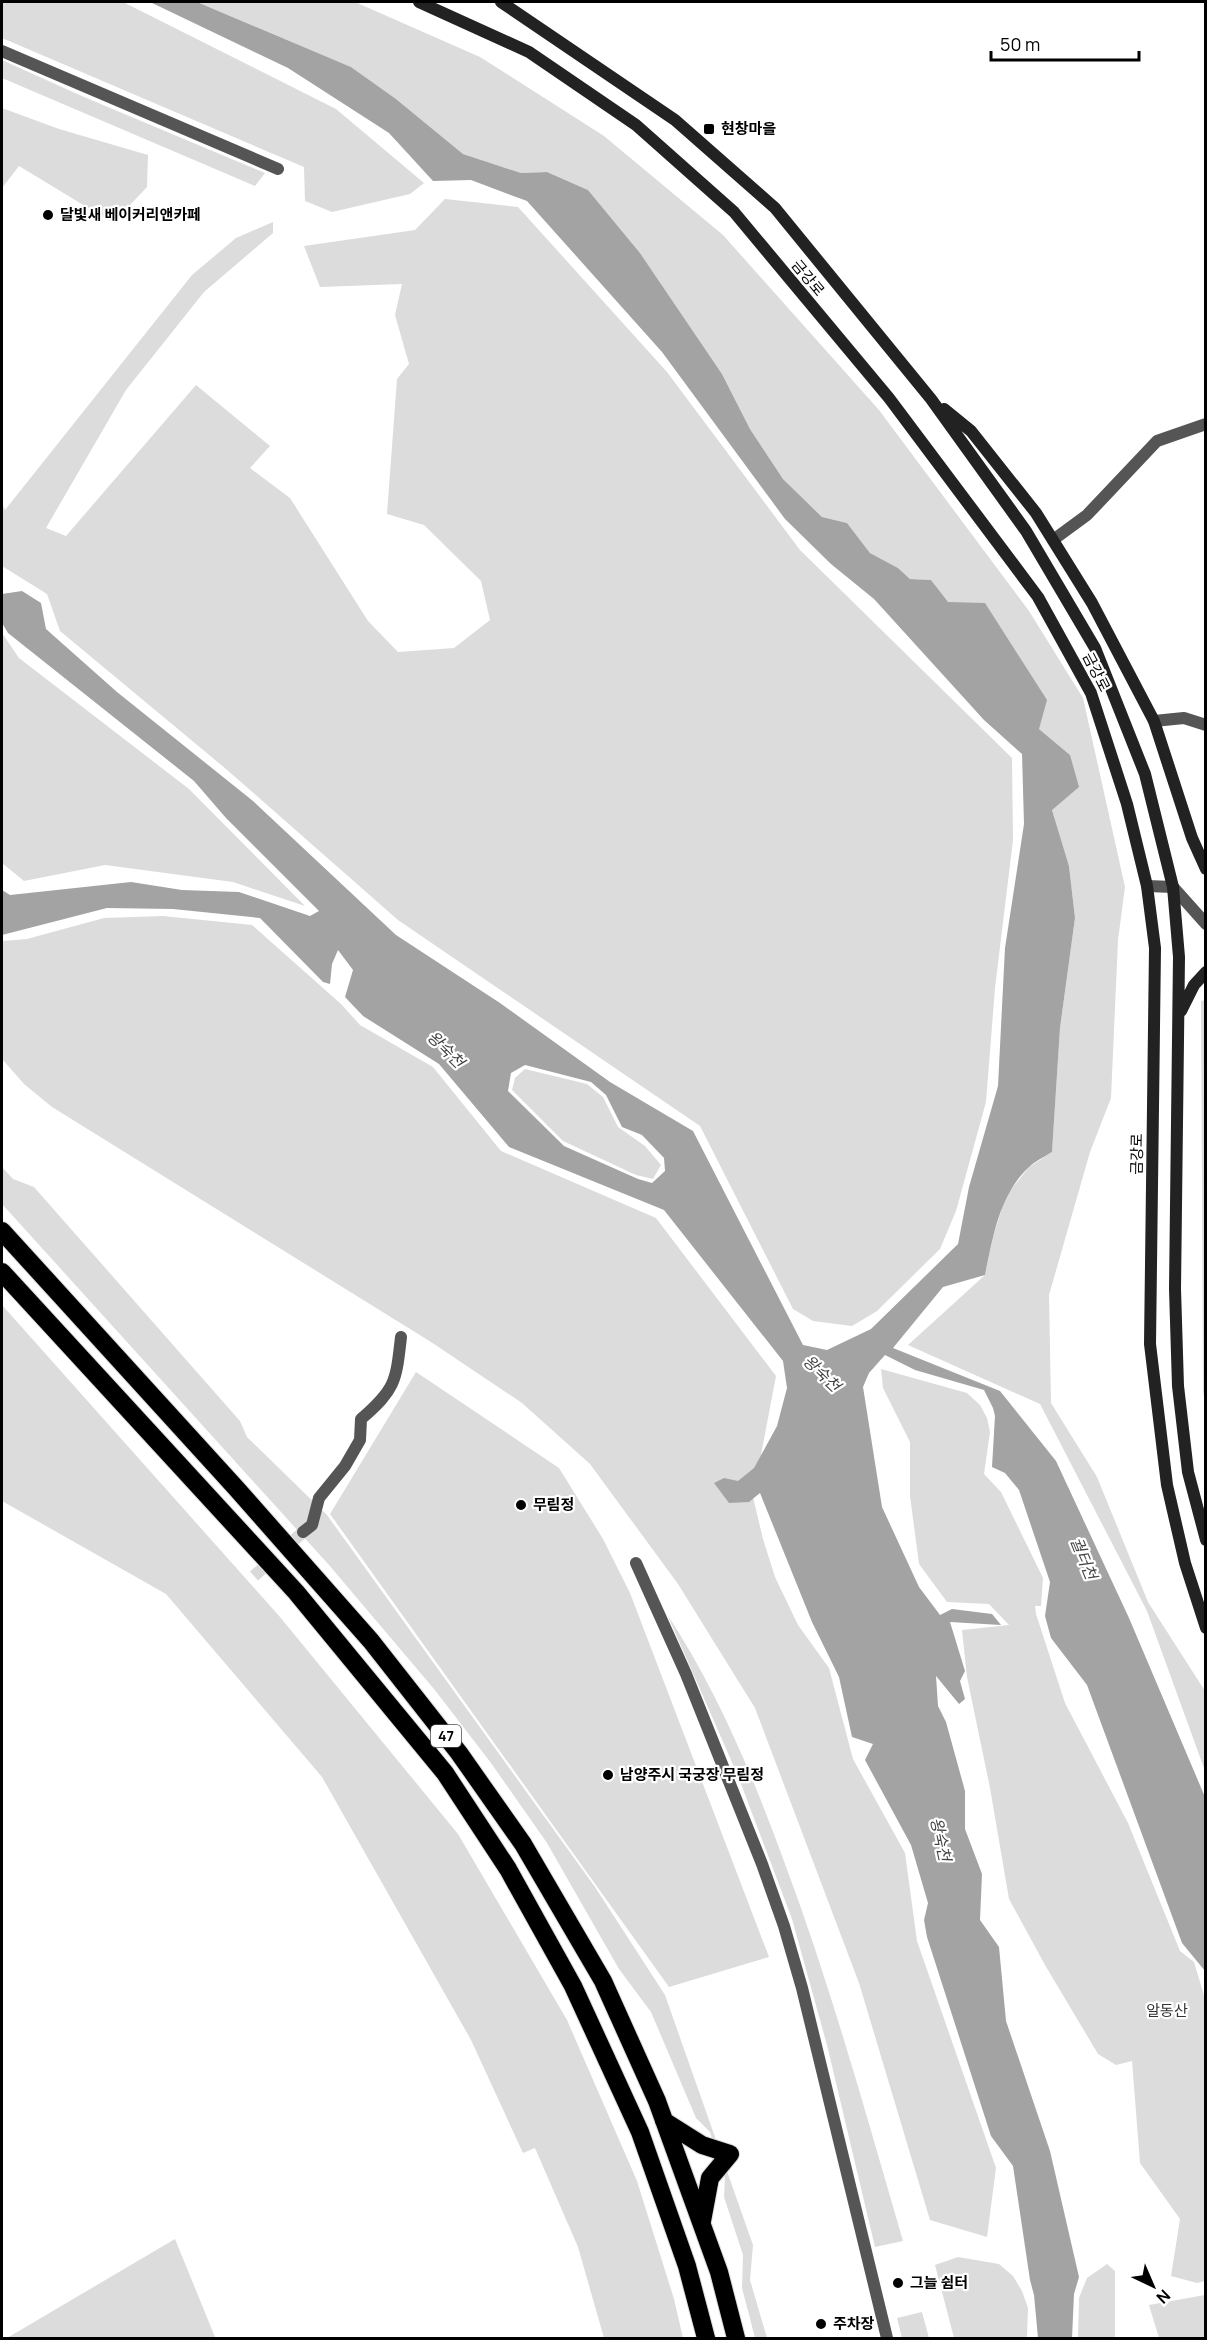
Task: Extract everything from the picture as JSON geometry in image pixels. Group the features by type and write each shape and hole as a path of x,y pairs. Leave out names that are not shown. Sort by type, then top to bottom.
{"highway":[{"name":"47","path":"2,1231 236,1488 371,1641 459,1753 523,1844 603,1981 664,2121 719,2272 736,2338"},
{"name":"47","path":"2,1272 296,1592 445,1773 508,1869 578,1996 640,2132 687,2266 706,2338"},
{"path":"664,2121 702,2145 730,2154 710,2178 701,2223"}],"main road":[{"name":"금강로","path":"419,2 529,52 636,125 734,212 889,398 1038,597 1091,693 1127,804 1147,886 1155,948 1150,1344 1167,1485 1185,1563 1206,1628"},
{"name":"금강로","path":"501,2 675,120 775,208 931,399 1026,531 1095,648 1145,774 1173,887 1179,957 1180,1015 1175,1289 1178,1386 1188,1472 1206,1540"},
{"path":"931,399 971,431 1036,513 1092,603 1154,721 1192,838 1206,869"},
{"path":"1180,1015 1194,985 1206,972"}],"street":[{"path":"2,51 278,169"},
{"path":"1053,540 1087,515 1157,441 1206,424"},
{"path":"1154,721 1184,718 1206,725"},
{"path":"1147,886 1173,887 1206,924"},
{"path":"303,1532 312,1525 319,1498 345,1466 360,1440 361,1419 383,1400 397,1376 401,1337"},
{"path":"636,1563 686,1674 762,1864 784,1926 802,1988 887,2338"}],"green space":[{"path":"2,2 123,2 336,109 424,183 410,194 332,212 305,201 304,167 2,38"},
{"path":"197,2 355,2 480,57 604,136 723,235 879,410 1029,611 1083,698 1125,887 1118,940 1111,1098 1090,1152 1049,1295 1051,1403 1097,1477 1148,1602 1205,1691 1205,1771 1147,1611 1040,1404 908,1345 985,1275 993,1237 1006,1196 1029,1167 1052,1152 1060,1028 1075,918 1069,866 1052,810 1070,755 1039,729 931,580 910,579 898,568 870,553 847,523 822,517 783,479 750,429 722,374 640,253 588,190 547,172 521,173 463,154 396,99 351,67"},
{"path":"2,60 265,173 255,186 2,78"},
{"path":"2,108 59,129 148,155 147,187 113,223 19,166 2,188"},
{"path":"445,199 518,207 667,372 800,550 1012,758 1013,840 995,988 986,1102 956,1211 940,1249 877,1311 852,1326 813,1321 793,1309 700,1126 398,920 226,769 60,631 47,594 2,566 2,504 5,510 192,275 236,238 273,222 273,233 204,292 126,390 46,528 66,536 196,385 270,446 250,468 290,498 368,621 398,652 454,648 490,620 481,581 424,525 387,514 397,379 409,364 395,315 402,284 320,287 304,246 415,230"},
{"path":"2,633 19,658 189,789 305,906 233,882 105,865 24,881 2,863"},
{"path":"163,916 252,925 341,1004 360,1025 433,1067 501,1151 656,1218 776,1376 753,1497 763,1539 775,1577 798,1625 829,1668 853,1759 905,1853 917,1941 996,2168 987,2237 930,2220 859,1983 755,1708 678,1584 590,1464 522,1403 431,1342 52,1107 24,1084 2,1059 2,941 27,939 104,918"},
{"path":"1206,1000 1205,1404 1203,1390 1201,1001"},
{"path":"525,1069 587,1084 603,1097 618,1127 645,1146 661,1165 653,1179 636,1175 563,1141 512,1090 515,1078"},
{"path":"2,1167 13,1179 34,1187 240,1421 247,1437 327,1515 595,1887 665,1995 753,2245 750,2280 767,2338 755,2338 742,2288 743,2255 724,2197 725,2178 710,2132 696,2118 651,2012 619,1969 547,1843 491,1763 434,1689 329,1565 2,1204"},
{"path":"2,1305 280,1617 458,1834 567,2020 637,2181 674,2299 683,2338 604,2338 578,2247 535,2148 523,2153 471,2040 322,1777 166,1594 2,1501"},
{"name":"알동산","path":"881,1369 967,1393 980,1405 987,1418 990,1432 984,1474 1001,1492 1043,1578 1041,1606 1035,1606 1036,1614 1065,1703 1128,1823 1180,1951 1194,1962 1206,2002 1205,2281 1197,2283 1171,2276 1180,2219 1140,2163 1132,2061 1116,2065 1098,2054 1009,1899 990,1788 967,1677 962,1630 1009,1625 989,1604 947,1602 919,1564 910,1496 910,1442 883,1388"},
{"name":"남양주시 국궁장 무림정","path":"416,1372 559,1468 603,1539 630,1593 769,1957 669,1987 330,1514"},
{"path":"667,1614 718,1704 773,1831 833,2004 903,2241 875,2247 827,2045 792,1919 738,1776"},
{"path":"175,2239 215,2337 7,2338"},
{"path":"958,2257 999,2264 1013,2276 1028,2308 1027,2338 954,2338 935,2265"},
{"path":"1107,2264 1115,2271 1115,2338 1078,2338 1079,2298 1087,2278"},
{"path":"1205,2295 1205,2338 1159,2338 1149,2305"},
{"path":"922,2312 929,2338 902,2338 897,2318"}],"water":[{"path":"150,2 197,2 351,67 396,99 463,154 521,173 547,172 588,190 640,253 722,374 750,429 783,479 822,517 847,523 870,553 898,568 910,579 931,580 948,602 985,603 1047,700 1039,729 1070,755 1079,787 1052,810 1069,866 1075,918 1060,1028 1052,1152 1028,1168 1010,1191 999,1218 985,1275 943,1287 893,1348 1000,1391 1056,1461 1129,1618 1205,1797 1205,1971 1182,1943 1087,1685 1051,1638 1045,1616 1050,1582 1019,1490 1005,1473 992,1467 995,1416 984,1390 915,1370 885,1355 869,1373 863,1387 882,1507 919,1587 940,1615 952,1609 992,1614 1001,1625 950,1622 965,1671 960,1681 965,1699 959,1704 936,1676 938,1706 946,1722 965,1791 965,1829 982,1874 980,1920 999,1947 1006,2021 1050,2151 1079,2277 1074,2294 1072,2338 1038,2338 1034,2295 1013,2166 991,2136 927,1937 924,1920 928,1903 911,1845 865,1760 873,1744 852,1737 839,1677 812,1622 760,1493 749,1502 729,1503 714,1483 724,1478 738,1481 754,1468 777,1426 787,1388 783,1361 664,1210 509,1147 439,1064 363,1016 345,997 353,970 338,950 332,964 330,984 323,982 260,918 173,909 107,908 2,935 2,890 10,895 131,882 182,890 239,892 310,916 319,911 226,818 194,781 8,633 2,623 2,594 22,591 41,603 46,629 117,692 253,801 396,935 500,1003 610,1082 693,1131 803,1345 827,1350 871,1329 958,1244 969,1187 998,1086 1005,948 1024,824 1022,754 984,720 874,599 831,564 785,519 662,352 527,201 471,180 433,181 389,133 288,68","holes":["525,1065 591,1082 606,1095 622,1127 642,1135 664,1158 665,1171 652,1183 564,1146 508,1091 511,1073"]}],"tunnel":[{"path":"254,1576 303,1532"}],"place":[{"name":"현창마을","path":"709,129"},
{"name":"달빛새 베이커리앤카페","path":"48,215"},
{"name":"무림정","path":"521,1505"},
{"name":"남양주시 국궁장 무림정","path":"608,1775"},
{"name":"그늘 쉼터","path":"898,2283"},
{"name":"주차장","path":"821,2324"}],"water label":[{"name":"왕숙천","path":"446,1049"},
{"name":"왕숙천","path":"822,1373"},
{"name":"궐터천","path":"1084,1558"},
{"name":"왕숙천","path":"941,1839"}]}
